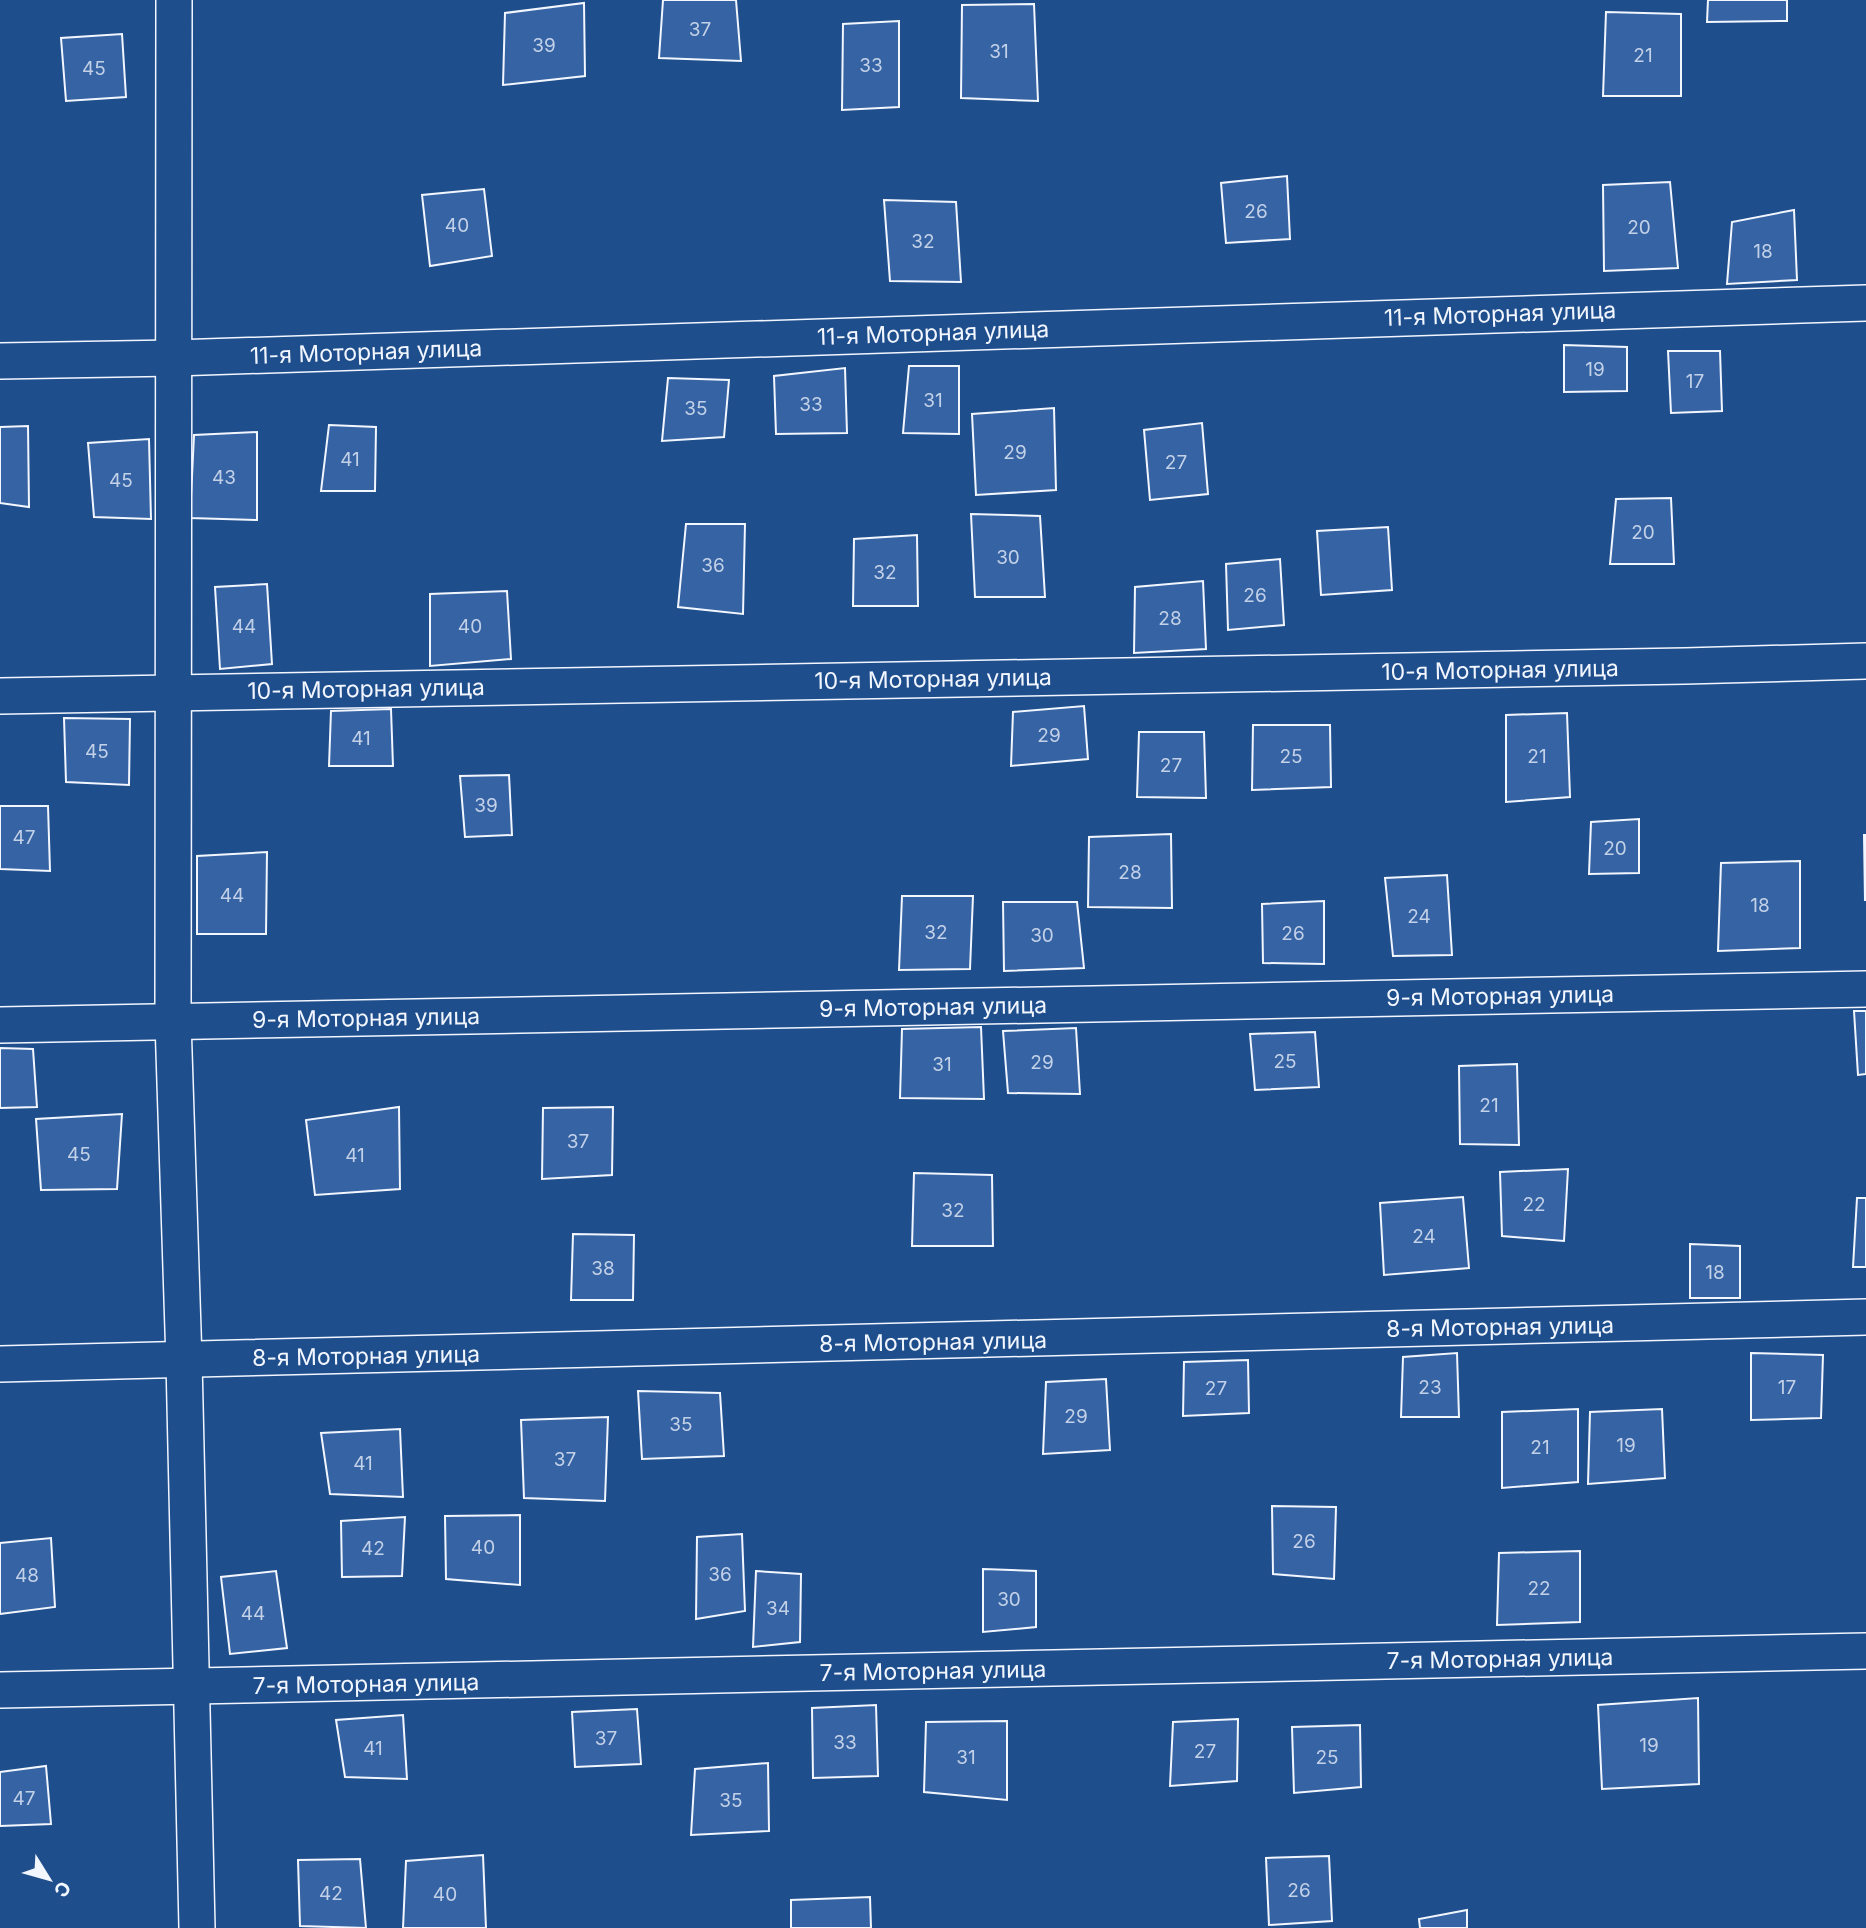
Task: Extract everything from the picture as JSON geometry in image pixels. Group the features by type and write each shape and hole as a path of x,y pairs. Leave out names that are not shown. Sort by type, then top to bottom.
{"street":[{"path":"174,0 173,1021 197,1928"},
{"name":"11-я Моторная улица","path":"0,360 174,358 1866,303"},
{"name":"10-я Моторная улица","path":"0,696 1866,661"},
{"name":"9-я Моторная улица","path":"0,1025 1866,989"},
{"name":"8-я Моторная улица","path":"0,1364 1866,1317"},
{"name":"7-я Моторная улица","path":"0,1690 1866,1651"}],"building":[{"path":"663,0 736,0 741,61 659,58"},
{"path":"1708,0 1787,0 1787,21 1707,22"},
{"path":"584,3 585,76 503,85 505,13"},
{"path":"1034,4 1038,101 961,98 962,5"},
{"path":"1606,12 1681,14 1681,96 1603,96"},
{"path":"899,21 899,107 842,110 843,24"},
{"path":"122,34 126,97 66,101 61,38"},
{"path":"1287,176 1290,239 1226,243 1221,183"},
{"path":"1670,182 1678,268 1604,271 1603,185"},
{"path":"484,189 492,256 430,266 422,195"},
{"path":"884,200 956,202 961,282 890,281"},
{"path":"1794,210 1797,280 1727,284 1732,222"},
{"path":"1564,345 1627,347 1627,391 1564,392"},
{"path":"1668,351 1720,351 1722,411 1671,413"},
{"path":"909,366 959,366 959,434 903,433"},
{"path":"845,368 847,433 776,434 774,376"},
{"path":"668,378 729,380 724,437 662,441"},
{"path":"1054,408 1056,490 976,495 972,414"},
{"path":"1202,423 1208,494 1150,500 1144,430"},
{"path":"329,425 376,427 375,491 321,491"},
{"path":"28,426 29,507 0,503 0,427"},
{"path":"257,432 257,520 190,518 194,435"},
{"path":"149,439 151,519 94,517 88,443"},
{"path":"1671,498 1674,564 1610,564 1616,499"},
{"path":"971,514 1040,516 1045,597 975,597"},
{"path":"686,524 745,524 743,614 678,607"},
{"path":"1388,527 1392,590 1321,595 1317,531"},
{"path":"917,535 918,606 853,606 854,539"},
{"path":"1280,559 1284,625 1228,630 1226,564"},
{"path":"1203,581 1206,649 1134,653 1135,587"},
{"path":"267,584 272,664 220,669 215,587"},
{"path":"507,591 511,659 430,666 430,594"},
{"path":"1084,706 1088,759 1011,766 1013,712"},
{"path":"391,709 393,766 329,766 331,711"},
{"path":"1567,713 1570,797 1506,802 1506,715"},
{"path":"64,718 130,719 129,785 66,782"},
{"path":"1253,725 1330,725 1331,787 1252,790"},
{"path":"1139,732 1204,732 1206,798 1137,797"},
{"path":"509,775 512,835 465,837 460,776"},
{"path":"0,806 48,806 50,871 0,869"},
{"path":"1639,819 1639,873 1589,874 1591,822"},
{"path":"1171,834 1172,908 1088,907 1089,837"},
{"path":"1864,835 1866,835 1865,901"},
{"path":"267,852 266,934 197,934 197,856"},
{"path":"1800,861 1800,948 1718,951 1721,863"},
{"path":"1447,875 1452,955 1393,956 1385,878"},
{"path":"902,896 973,896 970,969 899,970"},
{"path":"1324,901 1324,964 1263,963 1262,904"},
{"path":"1003,902 1077,902 1084,968 1004,971"},
{"path":"1854,1011 1866,1011 1866,1074 1858,1075"},
{"path":"981,1027 984,1099 900,1098 902,1029"},
{"path":"1076,1028 1080,1094 1008,1093 1003,1031"},
{"path":"1315,1032 1319,1087 1255,1090 1250,1034"},
{"path":"0,1048 33,1049 37,1107 0,1108"},
{"path":"1517,1064 1519,1145 1460,1144 1459,1066"},
{"path":"399,1107 400,1189 315,1195 306,1120"},
{"path":"613,1107 612,1175 542,1179 543,1108"},
{"path":"122,1114 117,1189 41,1190 36,1119"},
{"path":"1568,1169 1564,1241 1502,1236 1500,1172"},
{"path":"914,1173 992,1175 993,1246 912,1246"},
{"path":"1463,1197 1469,1268 1384,1275 1380,1203"},
{"path":"1857,1198 1866,1198 1866,1267 1853,1267"},
{"path":"573,1234 634,1235 633,1300 571,1300"},
{"path":"1690,1244 1740,1246 1740,1298 1690,1298"},
{"path":"1457,1353 1459,1417 1401,1417 1403,1357"},
{"path":"1751,1353 1823,1355 1821,1418 1751,1420"},
{"path":"1248,1360 1249,1413 1183,1416 1184,1362"},
{"path":"1106,1379 1110,1450 1043,1454 1046,1382"},
{"path":"638,1391 720,1393 724,1456 642,1459"},
{"path":"1578,1409 1578,1482 1502,1488 1502,1412"},
{"path":"1662,1409 1665,1478 1588,1484 1590,1412"},
{"path":"608,1417 605,1501 524,1498 521,1420"},
{"path":"400,1429 403,1497 330,1494 321,1433"},
{"path":"1272,1506 1336,1507 1334,1579 1273,1574"},
{"path":"520,1515 520,1585 446,1579 445,1516"},
{"path":"405,1517 402,1576 342,1577 341,1521"},
{"path":"742,1534 745,1611 696,1619 697,1537"},
{"path":"51,1538 55,1607 0,1614 0,1543"},
{"path":"1580,1551 1580,1622 1497,1625 1499,1553"},
{"path":"983,1569 1036,1571 1036,1627 983,1632"},
{"path":"276,1571 287,1648 230,1654 221,1577"},
{"path":"756,1571 801,1574 800,1642 753,1647"},
{"path":"1698,1698 1699,1784 1602,1789 1598,1705"},
{"path":"876,1705 878,1776 813,1778 812,1708"},
{"path":"637,1709 641,1764 575,1767 572,1712"},
{"path":"403,1715 407,1779 345,1777 336,1720"},
{"path":"1238,1719 1237,1781 1170,1786 1173,1722"},
{"path":"1007,1721 1007,1800 924,1792 926,1722"},
{"path":"1360,1725 1361,1787 1294,1793 1292,1727"},
{"path":"768,1763 769,1831 691,1835 695,1769"},
{"path":"46,1766 51,1824 0,1826 0,1772"},
{"path":"483,1855 486,1928 403,1928 406,1861"},
{"path":"1329,1856 1332,1921 1269,1925 1266,1858"},
{"path":"360,1859 366,1928 300,1926 298,1860"},
{"path":"870,1897 871,1928 791,1928 791,1900"},
{"path":"1467,1910 1467,1928 1420,1928 1419,1919"}]}
